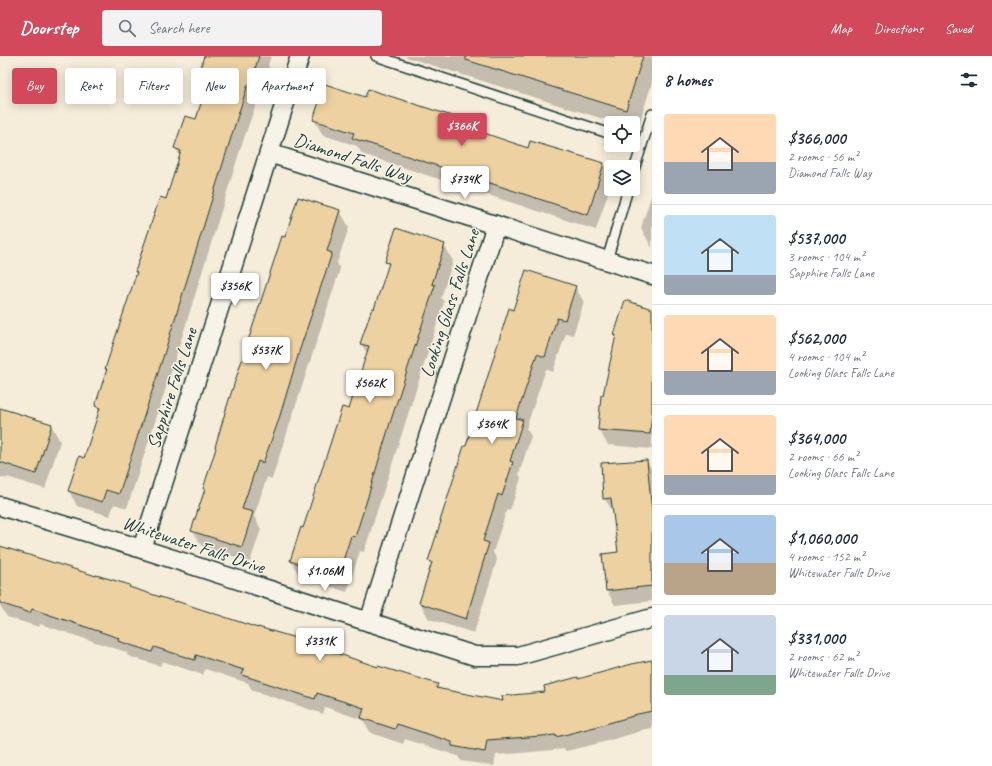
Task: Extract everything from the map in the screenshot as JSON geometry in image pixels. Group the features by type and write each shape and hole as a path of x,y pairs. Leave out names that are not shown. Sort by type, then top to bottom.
{"street":[{"name":"Sapphire Falls Lane","path":"142,549 300,56"},
{"name":"Diamond Falls Way","path":"269,153 652,275"},
{"name":"Looking Glass Falls Lane","path":"369,622 496,225"},
{"name":"Whitewater Falls Drive","path":"0,506 142,549 475,656 518,656 652,618"}],"lane":[{"path":"376,56 604,132"},
{"path":"640,138 652,114"},
{"path":"606,260 626,196"}],"building":[{"path":"204,56 259,56 255,68 247,68 247,87 119,494 106,490 102,502 68,491 79,456 84,458 100,408 95,406 107,369 105,369 137,272 135,272 160,197 166,199 181,151 174,148 185,116 196,119 201,104 239,104 239,68 200,68"},
{"path":"466,56 643,56 626,110 466,60"},
{"path":"326,84 365,97 368,89 483,126 481,132 528,148 530,141 604,163 588,215 352,138 354,133 313,120 318,104 326,104"},
{"path":"298,197 340,210 327,251 332,253 300,349 278,422 263,463 258,461 242,509 253,512 242,547 191,531 205,489 203,489 227,406 282,236 285,237"},
{"path":"396,228 445,244 432,284 435,285 390,423 366,503 355,537 351,536 338,576 290,561 301,527 303,528 342,407 349,409 369,346 360,344 372,308 374,309 389,263 385,262"},
{"path":"526,270 576,286 565,320 557,318 545,357 537,354 516,418 523,420 510,461 513,462 502,496 498,494 483,541 489,543 466,619 419,603 432,562 428,561 464,446 466,446 509,308 513,310"},
{"path":"625,300 652,309 652,412 650,434 598,430 601,395 603,395 616,335 614,335"},
{"path":"0,408 52,424 36,474 0,462"},
{"path":"647,460 652,513 652,586 606,591 602,554 618,552 611,498 603,499 601,463"},
{"path":"0,546 130,585 129,587 258,628 331,649 330,651 378,667 438,684 436,688 503,701 502,696 545,692 544,686 652,660 652,711 556,737 556,735 487,740 485,752 452,746 452,742 397,724 395,729 361,718 364,708 317,693 315,699 242,675 244,670 196,655 195,660 154,647 152,652 118,641 119,638 32,609 30,613 0,603"}]}
